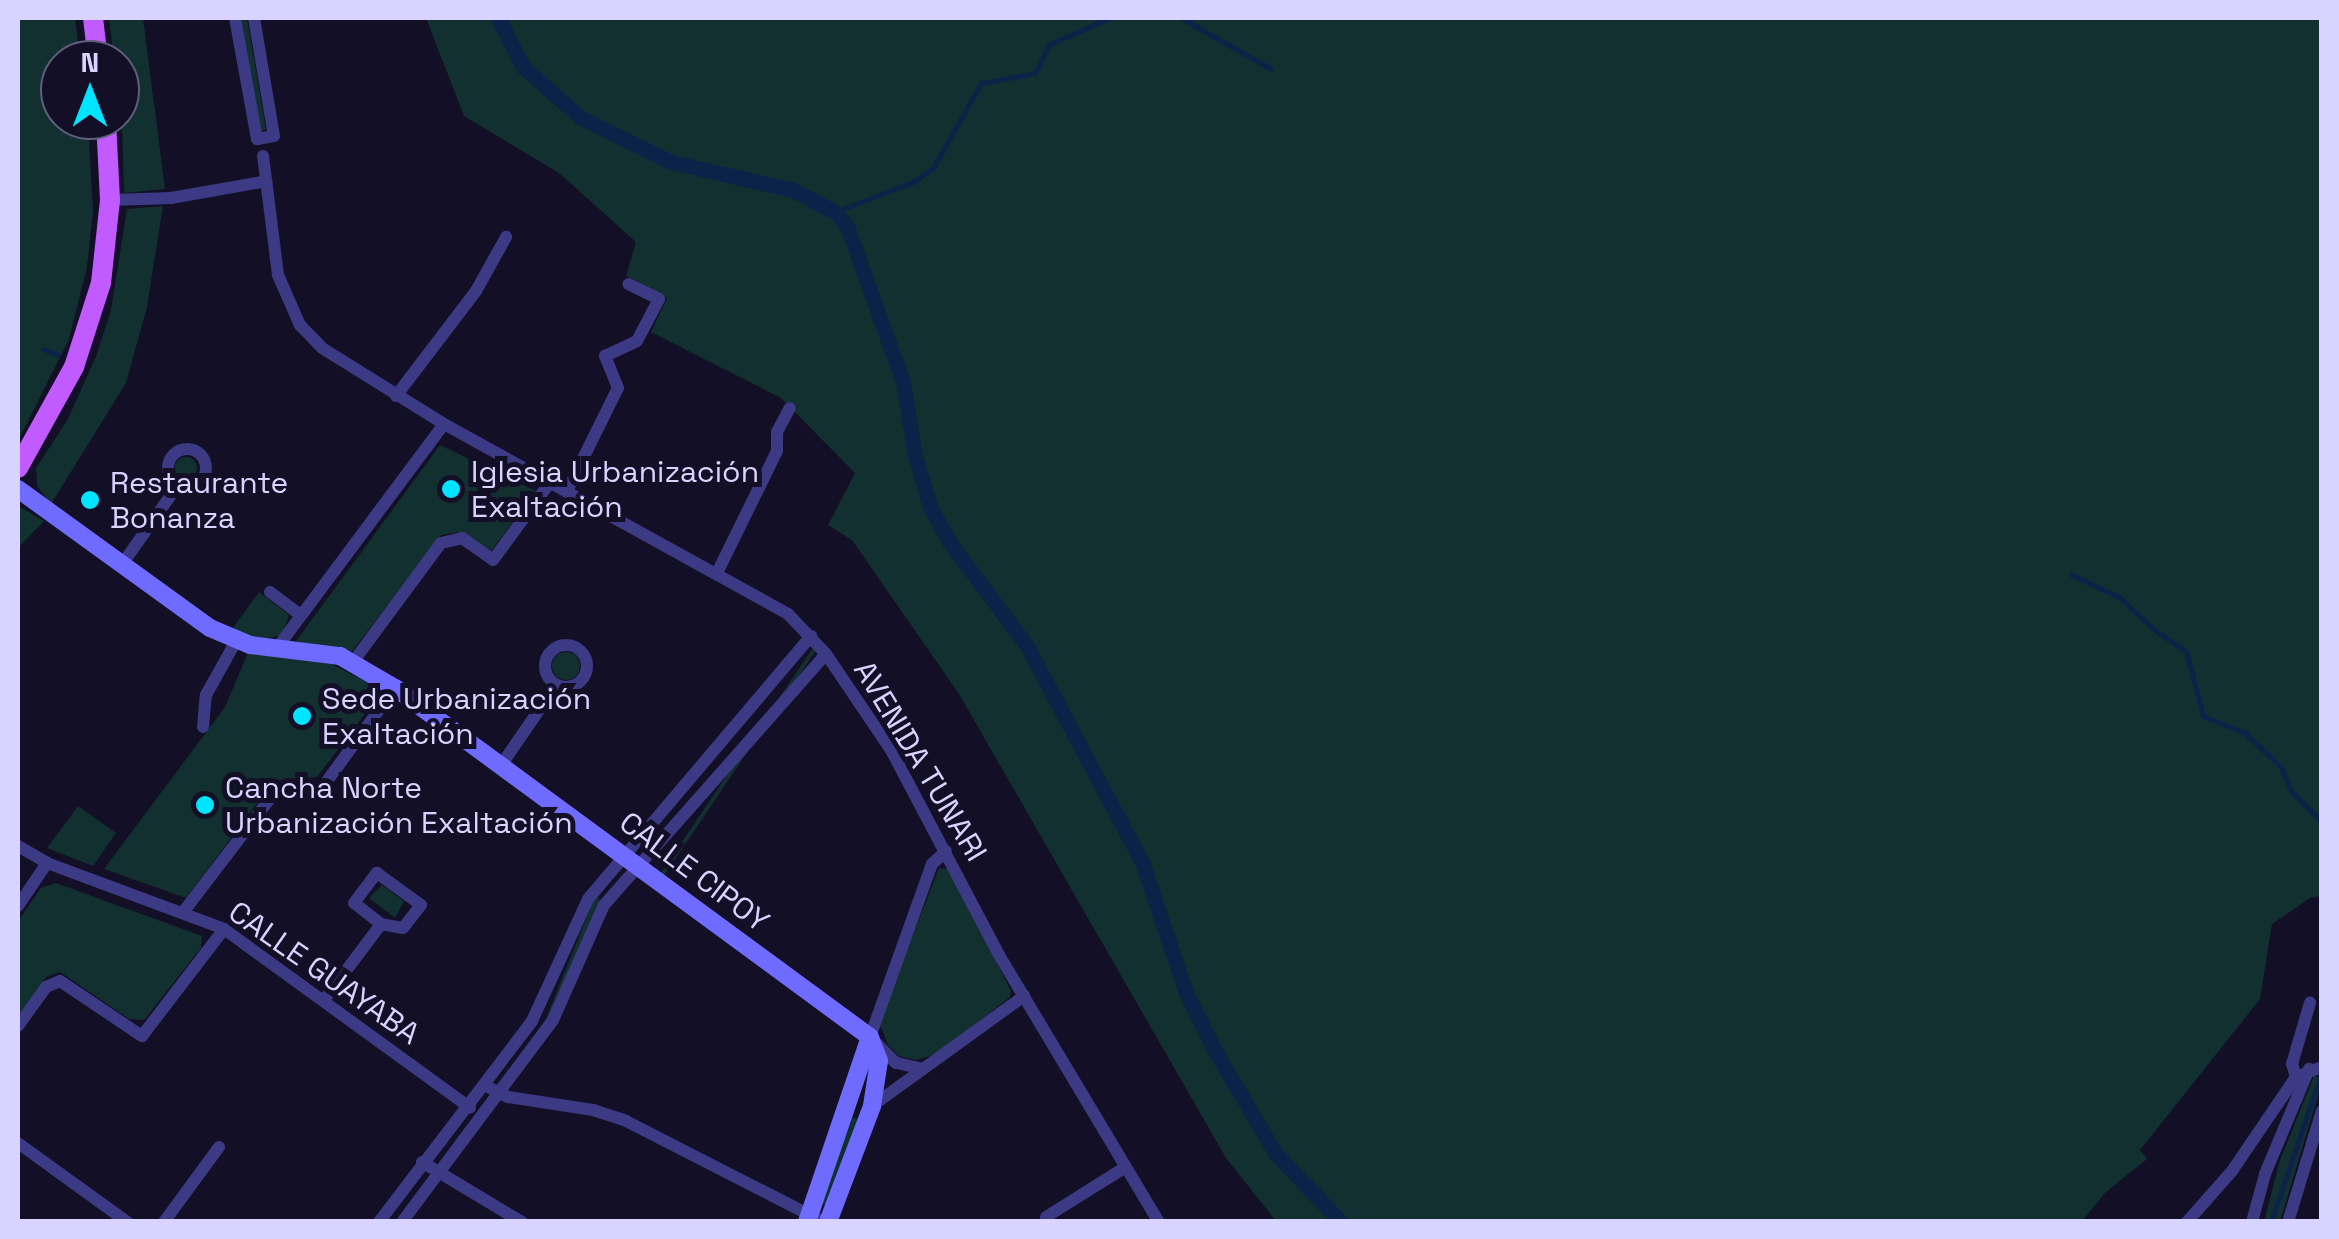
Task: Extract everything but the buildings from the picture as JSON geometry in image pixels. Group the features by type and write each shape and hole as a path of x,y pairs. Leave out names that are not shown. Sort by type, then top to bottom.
{"main road":[{"path":"18,468 54,409 90,324 101,283 110,200 107,140"},
{"name":"CALLE CIPOY","path":"18,489 210,628 236,640 332,654 395,688 870,1037"},
{"path":"817,1220 872,1106 878,1062 870,1037"},
{"path":"817,1220 870,1037"}],"street":[{"path":"235,18 257,139 274,136 254,18"},
{"name":"AVENIDA TUNARI","path":"262,156 278,275 300,326 354,371 717,572 788,614 811,636 891,750 1024,996 1159,1222"},
{"path":"110,200 171,198 267,181"},
{"path":"396,396 476,291 506,237"},
{"path":"568,491 618,388 606,356 637,341 659,299 628,284"},
{"path":"717,572 778,452 777,432 790,408"},
{"path":"277,648 444,424"},
{"path":"353,662 441,543 462,538 493,560 551,481"},
{"path":"123,563 178,484"},
{"path":"270,592 301,616"},
{"path":"402,1222 553,1020 604,906 631,860 811,636"},
{"path":"203,726 206,695 236,640"},
{"path":"379,1222 532,1021 588,899 631,860 826,654"},
{"path":"502,764 556,686"},
{"path":"184,911 278,788 319,792 395,688"},
{"name":"CALLE GUAYABA","path":"18,846 47,863 224,929 480,1114"},
{"path":"870,1037 932,864 946,851"},
{"path":"18,906 47,863"},
{"path":"377,872 420,905 403,928 381,924 354,904 377,872"},
{"path":"324,1000 381,924"},
{"path":"18,1026 46,987 60,982 142,1036 224,929"},
{"path":"872,1106 1024,996"},
{"path":"2296,1077 2292,1064 2310,1002"},
{"name":"CALLE CIPOY","path":"870,1037 896,1063 923,1069"},
{"path":"2187,1222 2232,1171 2296,1077 2315,1068"},
{"path":"2252,1222 2265,1174 2315,1068"},
{"path":"484,1083 496,1092 593,1110 626,1122 817,1220"},
{"path":"2288,1222 2322,1111"},
{"path":"18,1143 126,1222"},
{"path":"164,1222 219,1146"},
{"path":"422,1162 522,1222"},
{"path":"1046,1216 1124,1168"}],"green space":[{"path":"18,18 75,18 78,40 40,40 40,140 89,140 93,212 87,267 69,339 18,441"},
{"path":"109,18 143,18 165,189 124,193 122,140 140,140 140,40 112,40"},
{"path":"241,18 247,18 266,130 261,131"},
{"path":"426,18 2321,18 2321,896 2310,898 2272,924 2260,999 2140,1150 2147,1159 2106,1192 2082,1221 1276,1221 1226,1158 959,694 852,540 828,525 855,473 781,398 651,332 667,298 626,276 636,242 559,173 464,116"},
{"path":"163,206 147,307 126,383 51,504 37,486 36,468 68,419 97,354 111,310 127,209"},
{"path":"440,445 536,491 491,551 460,532 441,535 350,654 296,641"},
{"path":"182,457 190,457 197,468 190,479 182,479 175,472 175,464"},
{"path":"18,506 44,521 18,548"},
{"path":"259,592 289,615 282,635 257,641 230,632"},
{"path":"812,649 815,651 664,876 660,874"},
{"path":"566,652 576,656 580,666 576,676 566,680 556,676 552,666 556,656"},
{"path":"248,653 331,664 383,690 317,777 279,780 270,786 186,898 104,869 225,707"},
{"path":"78,806 116,833 93,866 47,848"},
{"path":"939,868 948,869 1011,991 1010,997 937,1054 916,1060 899,1056 888,1045 879,1022"},
{"path":"56,883 202,936 201,948 144,1020 129,1019 60,972 46,977 18,1016 18,921 41,888"},
{"path":"382,885 404,901 395,918 369,898"},
{"path":"595,897 600,899 545,1033 541,1031"},
{"path":"2314,1076 2321,1078 2321,1086 2280,1221 2264,1222 2280,1160"},
{"path":"852,1117 859,1120 828,1206 822,1204"}],"waterway":[{"path":"498,18 523,67 580,117 671,162 793,190 835,212 847,226 903,382 915,455 930,507 950,543 1027,646 1142,862 1186,993 1215,1051 1276,1154 1341,1222"},
{"path":"835,212 915,181 933,168 981,83 1035,73 1050,44 1109,18"},
{"path":"1181,18 1271,69"},
{"path":"43,349 58,355"},
{"path":"2072,575 2119,597 2156,631 2186,651 2203,716 2245,733 2281,767 2291,791 2322,822"},
{"path":"2271,1222 2320,1077"}],"place":[{"name":"Iglesia Urbanización Exaltación","path":"451,489"},
{"name":"Restaurante Bonanza","path":"90,500"},
{"name":"Sede Urbanización Exaltación","path":"302,716"},
{"name":"Cancha Norte Urbanización Exaltación","path":"205,805"}]}
